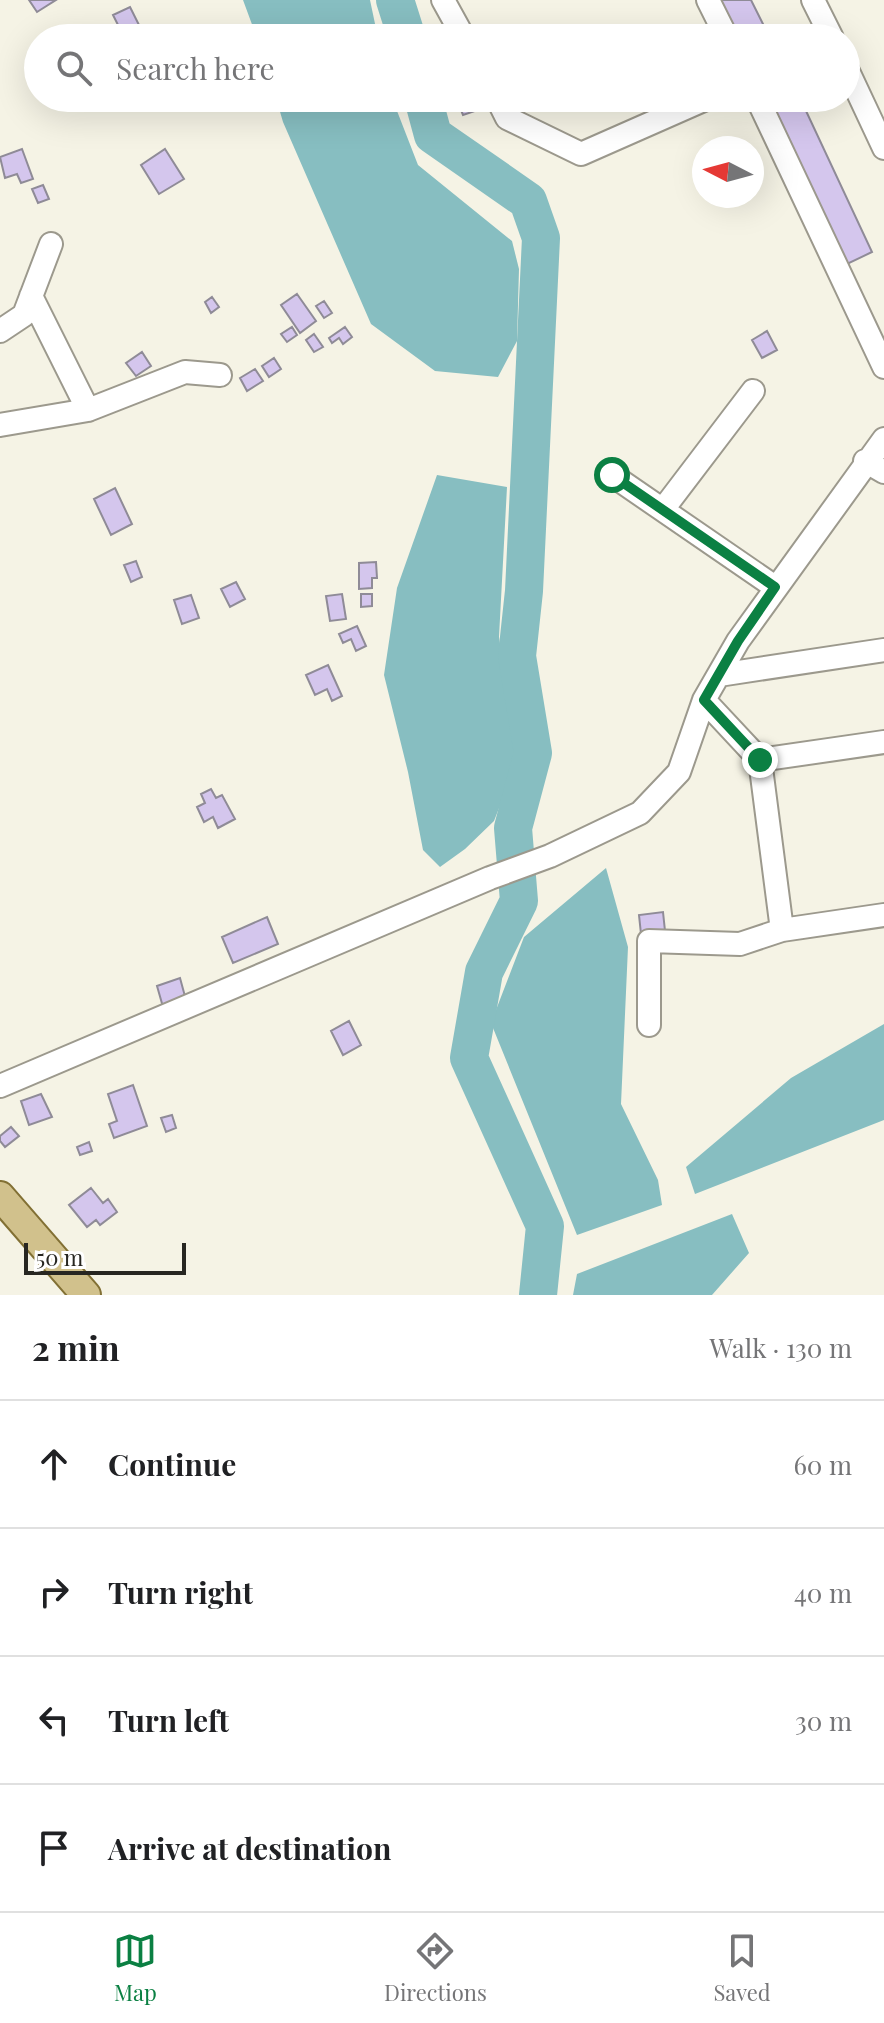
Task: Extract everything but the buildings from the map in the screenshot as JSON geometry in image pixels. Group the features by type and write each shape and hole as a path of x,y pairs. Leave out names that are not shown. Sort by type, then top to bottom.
{"main road":[{"path":"0,1196 86,1295"}],"street":[{"path":"443,0 456,24"},
{"path":"708,0 720,24"},
{"path":"813,0 825,24"},
{"path":"860,95 881,136"},
{"path":"504,112 507,118 581,154 676,112"},
{"path":"764,112 884,367"},
{"path":"0,331 24,315 51,244"},
{"path":"31,296 88,410"},
{"path":"0,425 88,410 185,372 220,375"},
{"path":"664,508 753,391"},
{"path":"0,1086 490,878 530,864 640,813 679,772 704,700 738,641 775,587 875,466 884,439"},
{"path":"612,475 775,587"},
{"path":"719,675 884,650"},
{"path":"704,700 760,760 782,930"},
{"path":"760,760 884,742"},
{"path":"649,1025 649,941 740,944 782,930 884,915"}],"water":[{"path":"243,0 370,0 375,24 252,24"},
{"path":"280,112 397,112 418,165 512,241 519,269 517,341 498,377 435,371 371,324"},
{"path":"437,475 507,487 499,637 517,762 494,821 465,849 440,867 423,850 384,675 397,588"},
{"path":"606,868 628,947 621,1104 658,1180 662,1205 577,1235 491,1023 524,937"},
{"path":"884,1024 884,1120 695,1194 686,1167 791,1078"},
{"path":"732,1214 749,1253 712,1295 573,1295 577,1274"}],"waterway":[{"path":"395,0 403,24"},
{"path":"427,112 433,135 528,201 541,238 524,591 517,656 533,753 513,828 519,901 484,972 469,1058 545,1226 538,1295"}],"route":[{"path":"612,475 775,587 738,641 704,700 760,760"}]}
